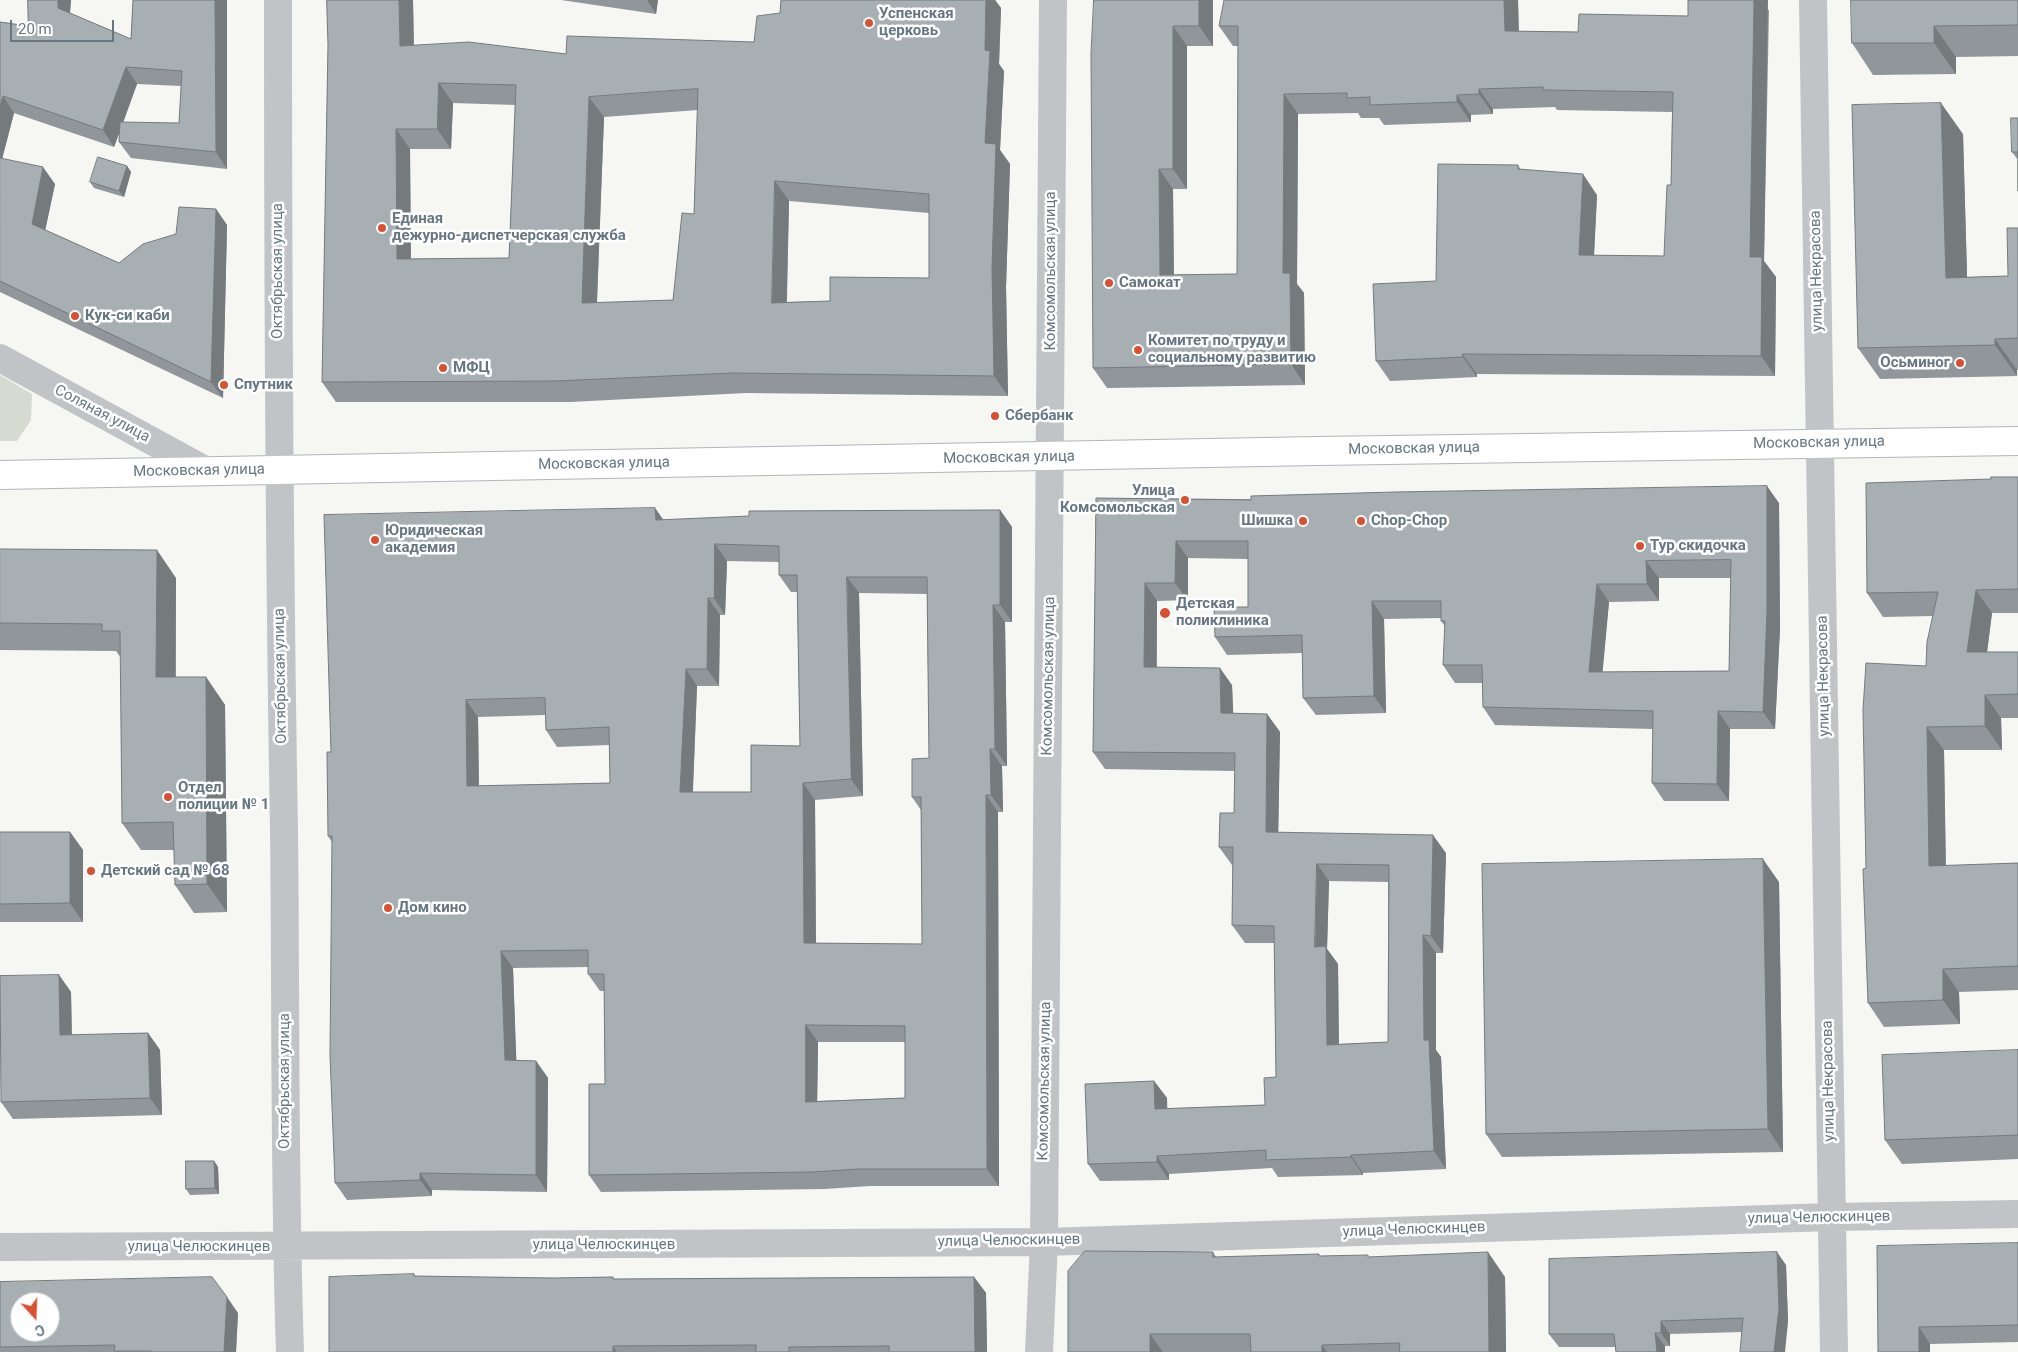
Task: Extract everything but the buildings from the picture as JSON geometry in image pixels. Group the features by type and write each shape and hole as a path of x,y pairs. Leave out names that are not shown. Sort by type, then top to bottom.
{"main road":[{"name":"Московская улица","path":"0,475 206,470 2018,441"}],"street":[{"name":"Октябрьская улица","path":"278,0 279,469 286,1247 290,1352"},
{"name":"Комсомольская улица","path":"1039,1352 1044,1242 1053,0"},
{"name":"улица Некрасова","path":"1813,0 1834,1352"},
{"name":"Соляная улица","path":"0,358 206,470"},
{"name":"улица Челюскинцев","path":"0,1247 1044,1242 1831,1217 2018,1214"}],"shaded area":[{"path":"0,375 32,394 31,420 17,441 0,441"}],"place":[{"name":"Успенская церковь","path":"869,23"},
{"name":"Единая дежурно-диспетчерская служба","path":"382,228"},
{"name":"Самокат","path":"1109,283"},
{"name":"Кук-си каби","path":"75,316"},
{"name":"Комитет по труду и социальному развитию","path":"1138,350"},
{"name":"Осьминог","path":"1960,363"},
{"name":"МФЦ","path":"443,368"},
{"name":"Спутник","path":"224,385"},
{"name":"Сбербанк","path":"995,416"},
{"name":"Улица Комсомольская","path":"1185,500"},
{"name":"Шишка","path":"1303,521"},
{"name":"Chop-Chop","path":"1361,521"},
{"name":"Юридическая академия","path":"375,540"},
{"name":"Тур скидочка","path":"1640,546"},
{"name":"Детская поликлиника","path":"1165,613"},
{"name":"Отдел полиции № 1","path":"168,797"},
{"name":"Детский сад № 68","path":"91,871"},
{"name":"Дом кино","path":"388,908"}]}
